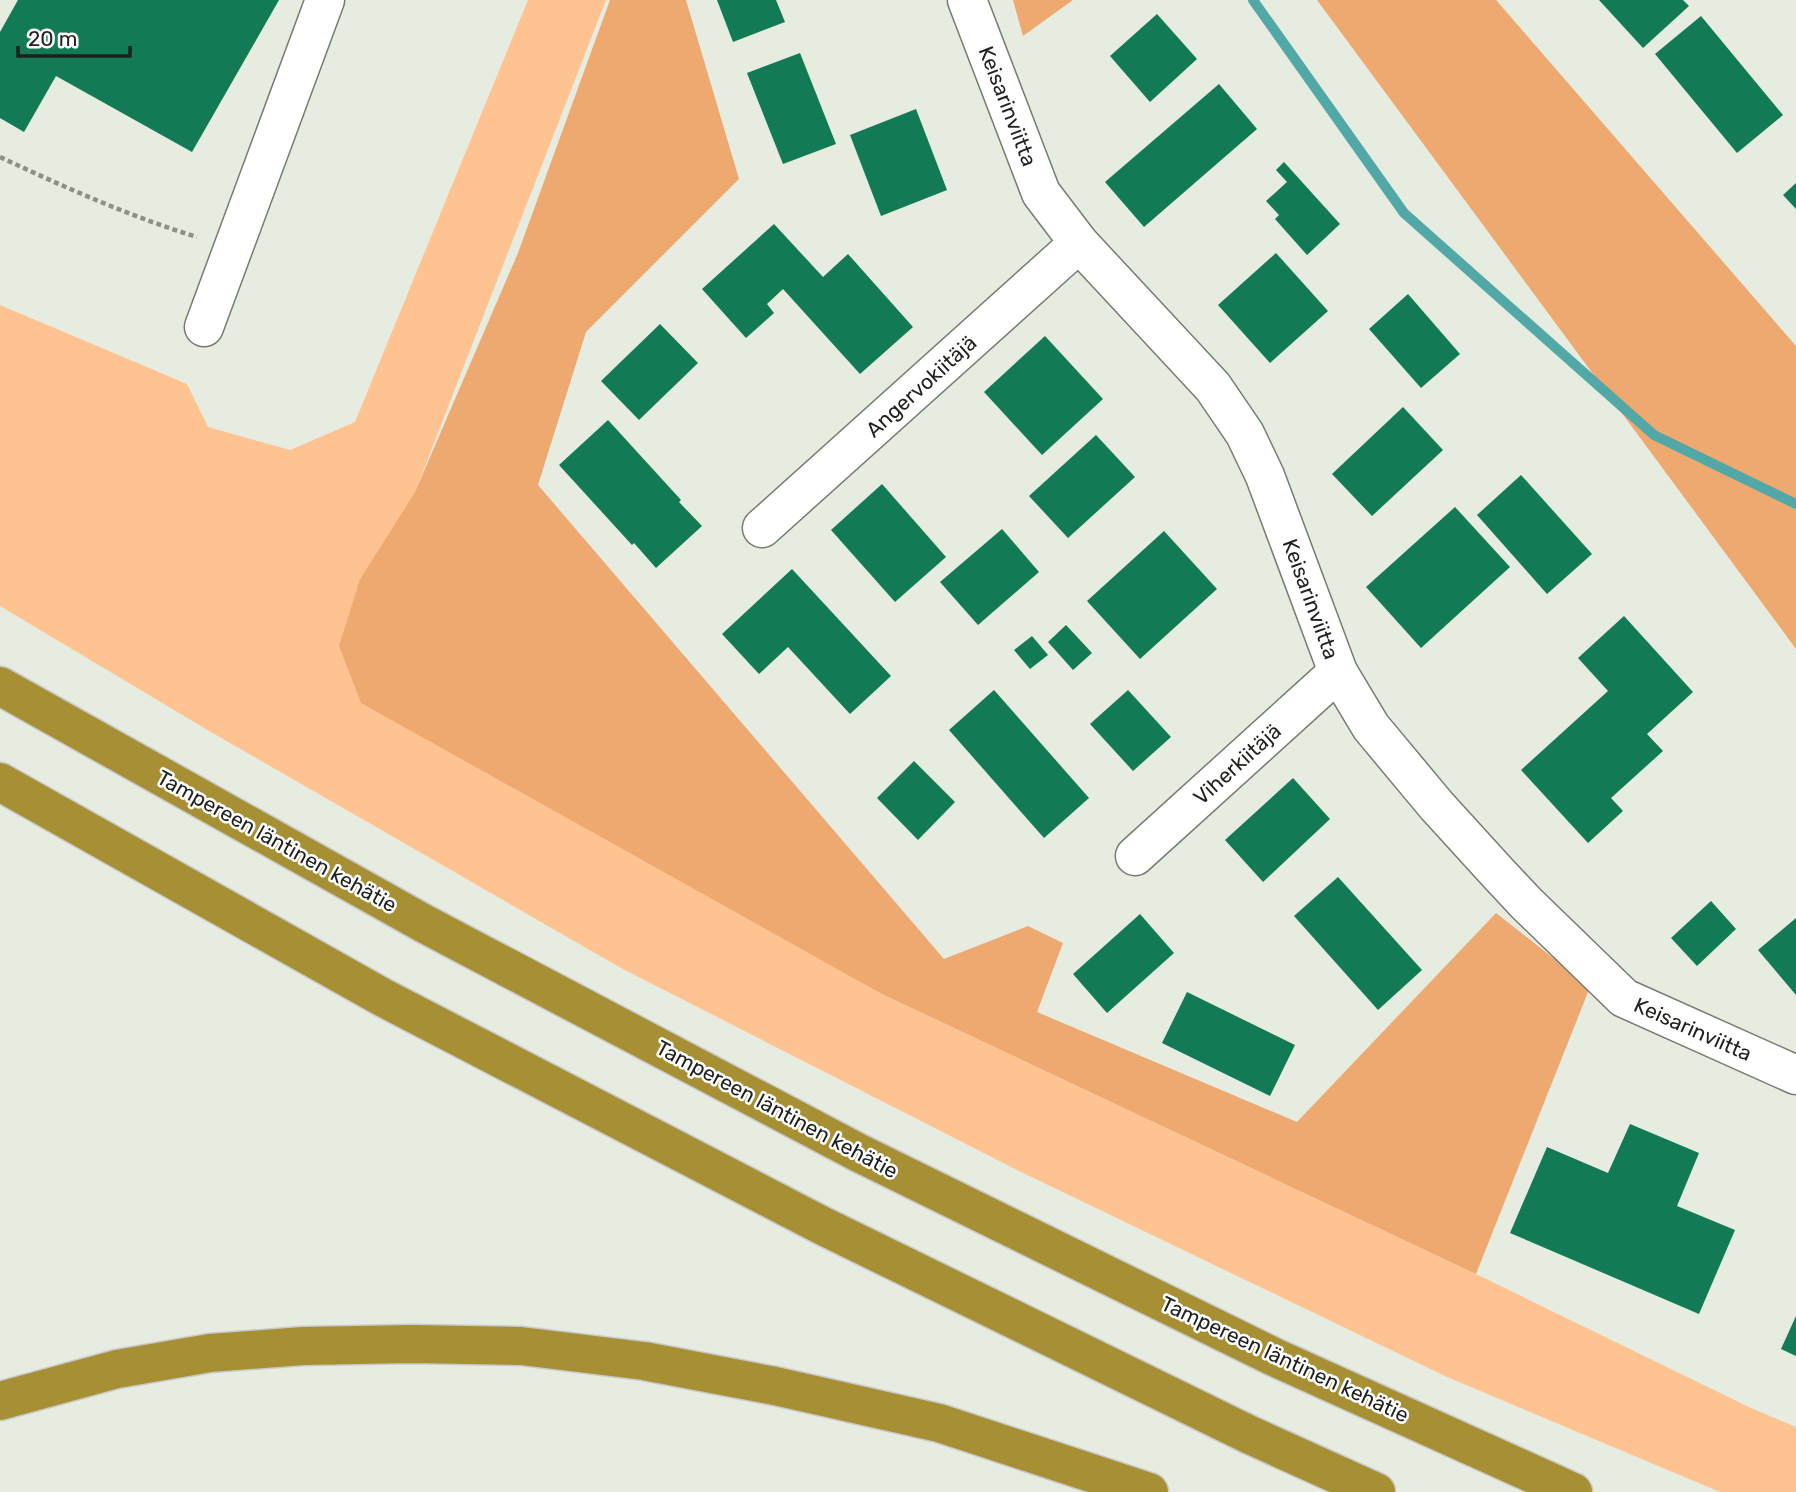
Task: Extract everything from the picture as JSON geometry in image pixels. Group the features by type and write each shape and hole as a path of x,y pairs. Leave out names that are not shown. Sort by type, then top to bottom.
{"highway":[{"name":"Tampereen läntinen kehätie","path":"0,686 423,923 859,1153 1274,1357 1573,1492"},
{"path":"0,782 382,997 811,1220 1250,1435 1376,1492"},
{"path":"0,1401 117,1369 210,1353 303,1346 521,1346 644,1361 775,1386 939,1423 1149,1492"}],"street":[{"path":"204,327 325,0"},
{"name":"Keisarinviitta","path":"967,0 1041,193 1079,243 1213,387 1245,434 1265,475 1338,672 1371,727 1436,805 1526,903 1623,998 1796,1075"},
{"name":"Angervokiitäjä","path":"762,528 1079,243"},
{"name":"Viherkiitäjä","path":"1135,856 1338,672"}],"path":[{"path":"0,157 119,209 233,248"}],"shaded area":[{"path":"528,0 606,0 415,492 360,579 882,994 1796,1427 1796,1492 1720,1492 1447,1377 1019,1171 621,968 204,728 0,606 0,305 187,384 208,427 290,450 355,422"},
{"path":"610,0 686,0 739,179 586,332 538,485 944,959 1028,926 1063,943 1037,1012 1297,1122 1496,913 1590,987 1476,1274 882,994 361,703 339,646 360,579 415,492 518,253"},
{"path":"1013,0 1073,0 1023,36"},
{"path":"1317,0 1496,0 1796,346 1796,649"}],"building":[{"path":"18,0 279,0 192,152 56,76 24,132 0,118 0,32"},
{"path":"717,0 776,0 785,22 733,42"},
{"path":"1599,0 1683,0 1689,6 1643,48"},
{"path":"1157,14 1197,59 1150,102 1110,56"},
{"path":"1701,16 1783,115 1737,153 1655,54"},
{"path":"800,53 836,144 783,164 747,73"},
{"path":"1219,84 1257,129 1144,227 1105,182"},
{"path":"916,109 947,190 881,216 850,135"},
{"path":"1284,162 1340,224 1307,255 1275,219 1279,215 1266,201 1287,182 1276,170"},
{"path":"1796,183 1796,209 1783,195"},
{"path":"774,224 823,277 848,254 913,327 860,374 783,289 767,304 774,313 746,338 702,289"},
{"path":"1276,253 1328,311 1270,363 1218,305"},
{"path":"1408,294 1460,354 1421,388 1369,329"},
{"path":"660,324 698,363 639,420 601,381"},
{"path":"1045,336 1103,399 1042,455 984,392"},
{"path":"1403,407 1443,450 1372,516 1332,474"},
{"path":"608,420 702,526 656,568 559,465"},
{"path":"1096,435 1135,477 1068,538 1029,496"},
{"path":"1521,475 1592,554 1547,594 1477,515"},
{"path":"882,484 946,557 895,602 831,530"},
{"path":"1455,507 1510,567 1421,648 1366,587"},
{"path":"1002,529 1039,572 978,625 940,582"},
{"path":"1164,531 1217,589 1140,659 1087,601"},
{"path":"792,569 891,676 850,714 788,647 759,674 722,634"},
{"path":"1624,616 1693,692 1647,734 1663,751 1611,798 1623,811 1588,843 1521,770 1608,691 1578,658"},
{"path":"1066,625 1092,653 1073,670 1048,642"},
{"path":"1032,636 1048,655 1030,669 1014,650"},
{"path":"994,690 1089,798 1044,838 949,730"},
{"path":"1128,690 1171,737 1133,771 1090,724"},
{"path":"914,761 955,802 918,840 877,798"},
{"path":"1293,778 1330,819 1263,882 1225,840"},
{"path":"1338,877 1422,970 1378,1010 1294,916"},
{"path":"1711,901 1736,929 1697,966 1671,938"},
{"path":"1140,914 1174,953 1107,1013 1073,974"},
{"path":"1796,918 1796,995 1758,950"},
{"path":"1187,992 1295,1045 1270,1096 1162,1043"},
{"path":"1630,1124 1699,1153 1677,1206 1735,1230 1699,1314 1510,1233 1547,1147 1608,1173"},
{"path":"1796,1316 1796,1356 1781,1349"}],"waterway":[{"path":"1253,0 1404,213 1654,435 1796,504"}]}
